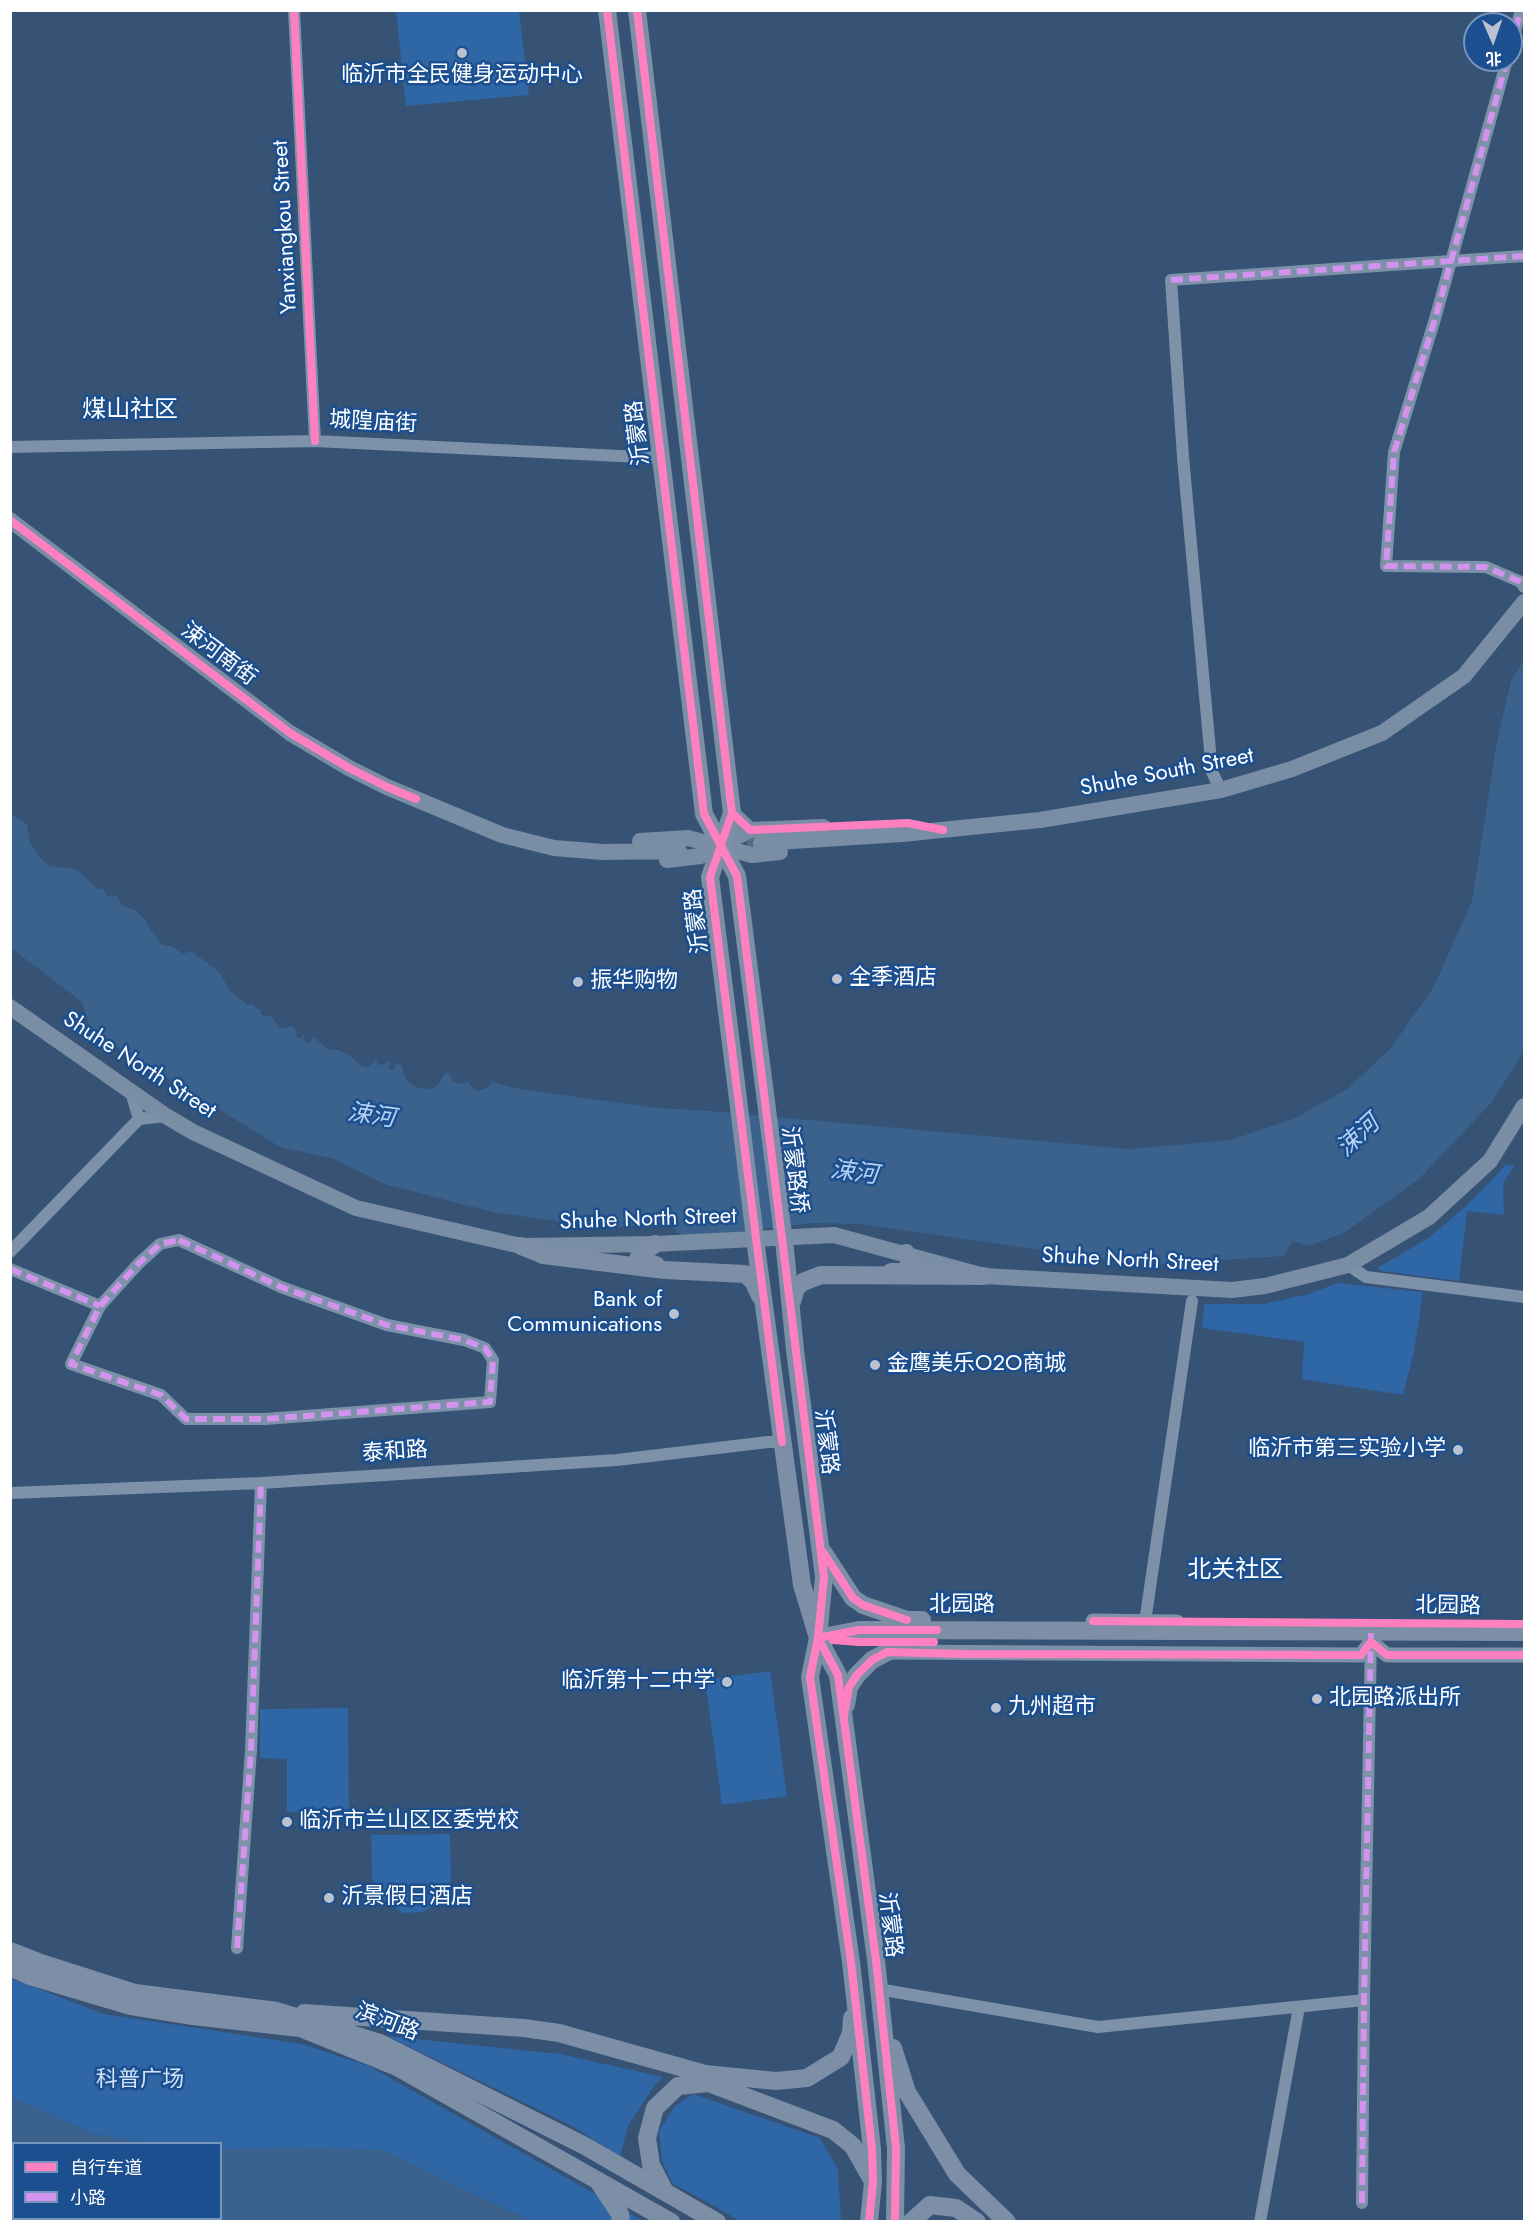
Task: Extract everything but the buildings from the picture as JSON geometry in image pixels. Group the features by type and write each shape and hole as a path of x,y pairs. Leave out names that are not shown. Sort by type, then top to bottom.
{"main road":[{"name":"沂蒙路","path":"607,10 704,814 737,876 765,1094"},
{"name":"沂蒙路","path":"637,10 732,813 710,877 738,1099"},
{"name":"涑河南街","path":"10,520 290,733 349,768 416,799 502,835 554,848 603,852 686,849 701,856 750,830"},
{"name":"Shuhe South Street","path":"761,843 902,834 1040,820 1221,790 1292,769 1382,733 1464,676 1524,602"},
{"path":"732,813 750,830 909,823 943,830"},
{"path":"704,814 686,849 710,877"},
{"path":"721,847 752,855 912,844 943,830"},
{"name":"Shuhe North Street","path":"10,1007 166,1116 193,1132 356,1208 521,1246 655,1244 834,1235 984,1276 1232,1290 1265,1286 1348,1265 1429,1217 1490,1161 1524,1106"},
{"name":"沂蒙路桥","path":"765,1094 785,1250"},
{"name":"沂蒙路桥","path":"738,1099 757,1254"},
{"path":"655,1244 639,1256 642,1263 736,1268 744,1266 757,1254"},
{"path":"521,1246 543,1255 665,1270 745,1274 753,1281 764,1303"},
{"name":"沂蒙路","path":"785,1250 824,1577 818,1638 810,1677 854,1990 872,2149 873,2182 869,2222"},
{"path":"785,1250 801,1272 902,1272 911,1263 906,1253"},
{"name":"沂蒙路","path":"757,1254 802,1585 818,1638 838,1675 844,1716 876,1960 896,2148 895,2222"},
{"path":"790,1307 796,1288 803,1282 821,1275 984,1276"},
{"path":"820,1548 853,1598 863,1605 907,1620 1099,1626"},
{"name":"北园路","path":"818,1638 859,1630 1099,1626 1524,1644"},
{"name":"北园路","path":"818,1638 860,1642 913,1642 1524,1632"},
{"path":"844,1716 849,1687 856,1675 872,1660 913,1642"},
{"name":"滨河路","path":"10,1951 135,1994 277,2011 380,2043 585,2146 717,2222"},
{"name":"滨河路","path":"10,1967 30,1976 131,2006 193,2016 300,2028 397,2067 671,2222"},
{"path":"277,2011 524,2028 559,2033 705,2074 776,2081 807,2078 841,2057 851,2033 854,1990"},
{"path":"881,2015 907,2092 957,2174 1007,2222"},
{"path":"664,2192 651,2165 647,2138 655,2108 678,2086 709,2083 833,2130 853,2146 873,2182"},
{"path":"597,2180 621,2218"},
{"path":"911,2222 930,2205 956,2208 977,2222"}],"street":[{"name":"Yanxiangkou Street","path":"294,10 315,441"},
{"path":"1504,72 1451,261 1394,452 1386,566 1486,567 1521,582 1524,587"},
{"path":"1221,790 1212,772 1183,457 1171,280 1524,256"},
{"name":"城隍庙街","path":"10,447 315,441 660,458"},
{"path":"131,1092 139,1119"},
{"path":"10,1252 139,1119 166,1116"},
{"path":"179,1240 281,1287 387,1325 464,1340 485,1348 493,1360 490,1402 265,1419 186,1419 161,1395 71,1364 100,1306 139,1263 160,1244 179,1240"},
{"path":"1348,1265 1366,1277 1524,1297"},
{"path":"10,1269 100,1306"},
{"path":"1145,1622 1192,1301"},
{"name":"泰和路","path":"10,1493 261,1483 617,1460 782,1442"},
{"path":"237,1948 251,1750 261,1483"},
{"path":"1099,1626 1145,1622 1524,1624"},
{"path":"887,1652 1361,1655 1371,1636"},
{"path":"1371,1636 1387,1655 1524,1655"},
{"path":"1362,2203 1371,1636"},
{"path":"878,1989 1098,2027 1364,2000"},
{"path":"1260,2222 1299,2007"}],"green space":[{"name":"临沂市全民健身运动中心","path":"396,11 519,11 529,95 406,106"},
{"path":"1506,1165 1515,1165 1503,1183 1504,1215 1467,1211 1459,1281 1382,1271 1377,1268 1427,1239 1465,1207"},
{"path":"1337,1283 1423,1292 1414,1352 1403,1395 1302,1379 1304,1342 1202,1328 1204,1304 1264,1304 1309,1294"},
{"path":"770,1671 787,1796 722,1805 705,1680"},
{"path":"348,1708 349,1811 287,1812 287,1759 260,1758 260,1709"},
{"path":"450,1834 451,1879 445,1898 423,1912 403,1913 381,1898 372,1878 371,1835"},
{"name":"科普广场","path":"10,1978 104,2014 302,2044 369,2066 643,2221 530,2221 382,2150 222,2149 222,2142 140,2142 94,2134 11,2097"},
{"path":"387,2036 560,2054 663,2077 654,2086 628,2126 620,2157 574,2127"},
{"path":"693,2094 820,2138 838,2169 841,2221 740,2221 673,2184 662,2161 659,2131 675,2106"}],"water":[{"name":"涑河","path":"1524,660 1524,1051 1492,1102 1419,1179 1344,1233 1308,1246 1293,1241 1284,1256 1147,1265 859,1224 812,1223 685,1238 666,1222 612,1228 497,1213 387,1185 334,1159 280,1147 91,1031 82,1002 11,948 10,814 27,824 30,843 40,858 50,866 76,869 98,889 103,889 107,896 113,897 116,894 121,905 137,911 163,945 172,946 183,954 190,951 205,961 220,973 230,991 248,1005 253,1004 261,1010 262,1015 272,1017 279,1027 292,1026 297,1030 295,1036 300,1039 303,1035 305,1036 303,1040 309,1044 314,1037 328,1050 346,1053 363,1067 368,1067 376,1060 378,1064 383,1065 390,1062 388,1069 394,1070 397,1063 401,1064 406,1080 416,1087 427,1089 435,1087 445,1073 450,1074 453,1081 458,1083 463,1084 468,1081 473,1089 478,1091 489,1087 491,1082 520,1089 658,1108 1129,1149 1231,1140 1293,1119 1347,1089 1390,1049 1433,988 1472,901 1497,741 1511,681"},
{"path":"11,2097 94,2134 140,2142 12,2142 12,2220 222,2220 222,2149 320,2148 382,2150 530,2221 11,2221"}],"tunnel":[{"path":"723,847 761,843"}],"marked path":[{"path":"1504,72 1435,319 1394,452 1386,566 1486,567 1521,582 1524,587"},
{"path":"1171,280 1524,256"},
{"path":"179,1240 281,1287 387,1325 464,1340 485,1348 493,1360 490,1402 265,1419 186,1419 161,1395 71,1364 100,1306 139,1263 160,1244 179,1240"},
{"path":"10,1269 100,1306"},
{"path":"237,1948 251,1750 261,1483"},
{"path":"1362,2203 1371,1630"}],"cycle path":[{"path":"294,10 315,441"},
{"path":"607,10 704,814 737,876 824,1577 818,1638 810,1677 851,1962 872,2149 873,2182 869,2222"},
{"path":"637,10 732,813 710,877 782,1442"},
{"path":"10,520 290,733 349,768 416,799"},
{"path":"732,813 750,830 908,823 943,830"},
{"path":"823,1552 853,1598 863,1605 907,1620"},
{"path":"1093,1621 1524,1624"},
{"path":"818,1638 859,1630 937,1630"},
{"path":"818,1638 838,1675 876,1960 896,2148 895,2222"},
{"path":"833,1640 934,1642"},
{"path":"844,1716 849,1687 857,1675 872,1660 887,1652 1361,1655 1371,1642 1387,1655 1524,1655"}],"place":[{"name":"临沂市全民健身运动中心","path":"462,53"},
{"name":"全季酒店","path":"837,979"},
{"name":"振华购物","path":"578,982"},
{"name":"Bank of Communications","path":"674,1314"},
{"name":"金鹰美乐O2O商城","path":"875,1365"},
{"name":"临沂市第三实验小学","path":"1458,1450"},
{"name":"临沂第十二中学","path":"727,1682"},
{"name":"北园路派出所","path":"1317,1699"},
{"name":"九州超市","path":"996,1708"},
{"name":"临沂市兰山区区委党校","path":"287,1822"},
{"name":"沂景假日酒店","path":"329,1898"}],"district":[{"name":"煤山社区","path":"130,411"},
{"name":"北关社区","path":"1235,1571"}]}
